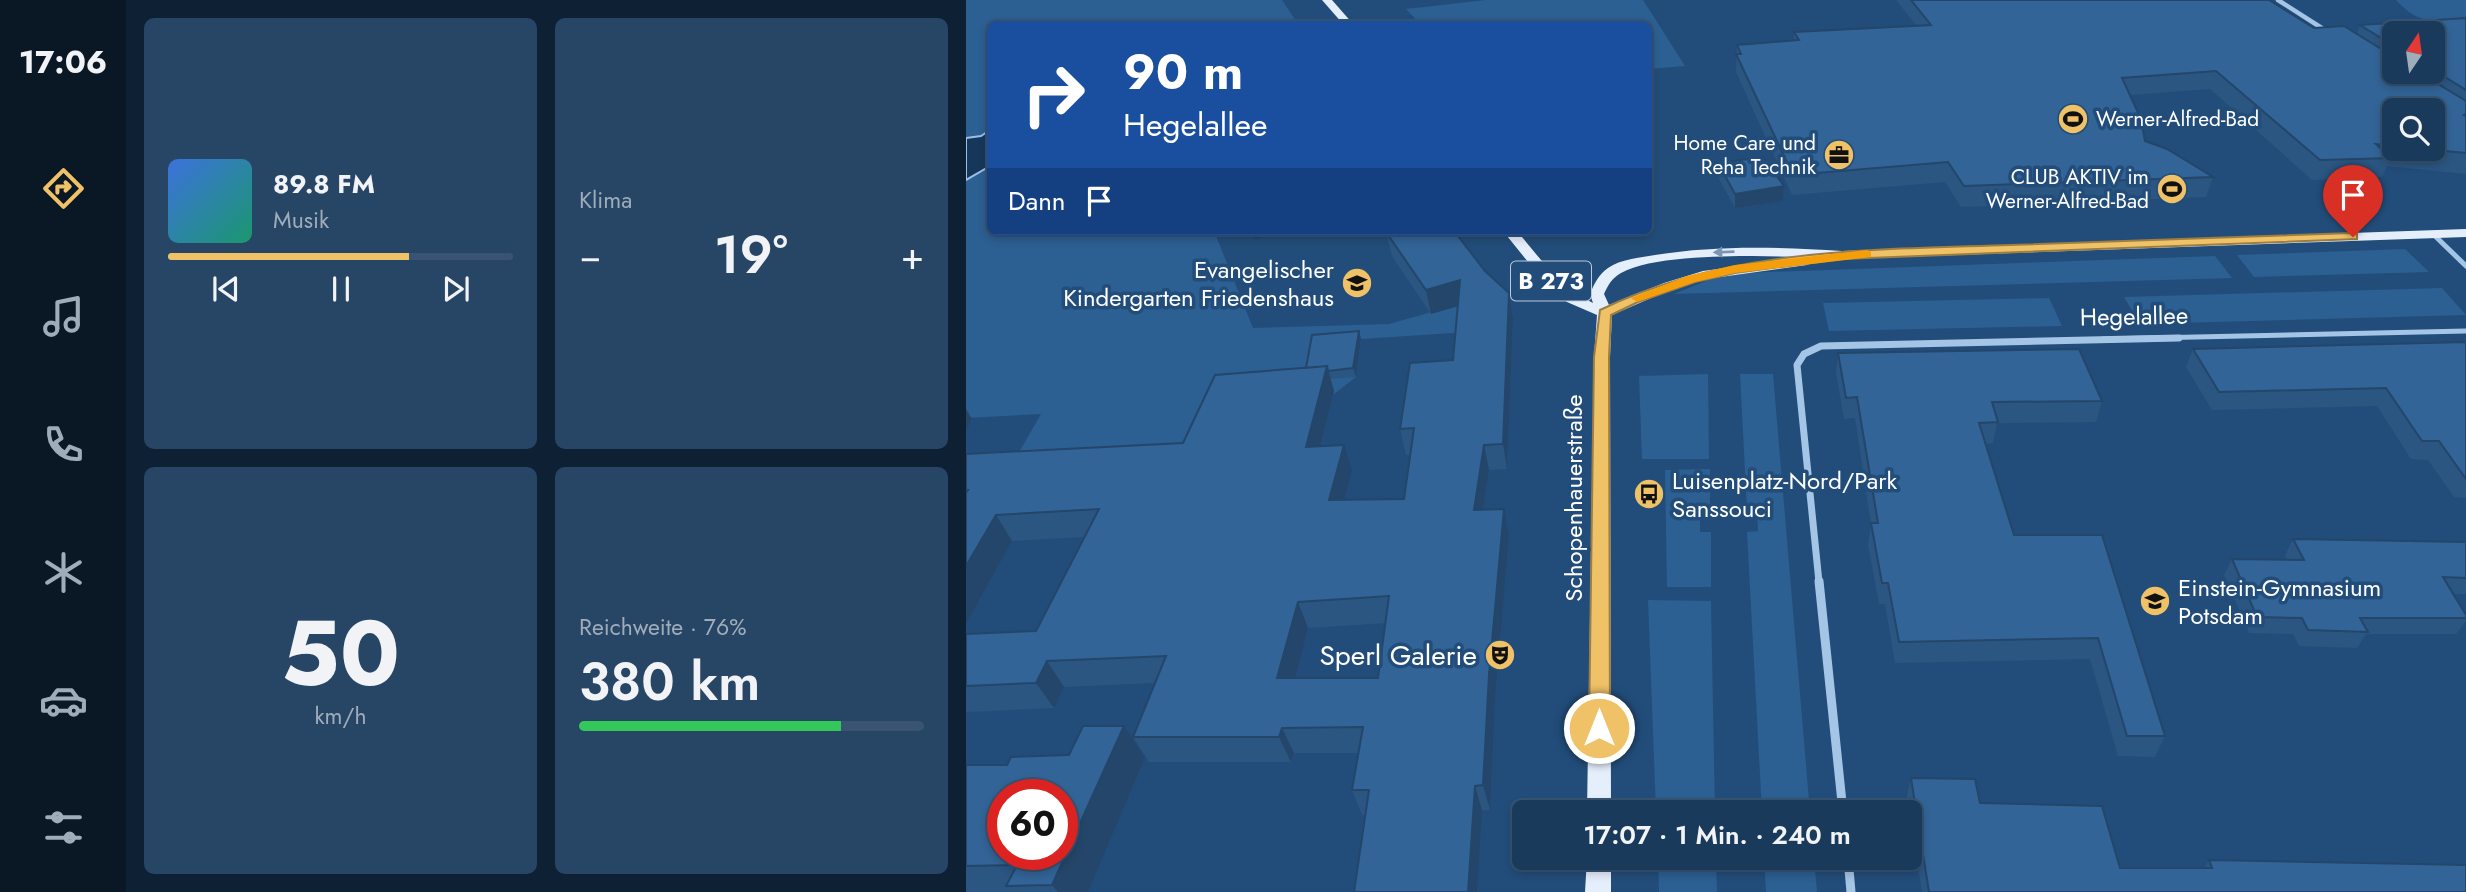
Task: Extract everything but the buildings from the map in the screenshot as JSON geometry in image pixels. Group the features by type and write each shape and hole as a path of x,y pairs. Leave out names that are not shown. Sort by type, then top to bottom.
{"main road":[{"path":"1327,0 1345,21"},
{"path":"1842,255 1766,250 1712,252 1630,264 1615,270 1604,279 1597,294 1605,313 1633,299 1691,279 1735,269 1842,255 2466,233"},
{"name":"B 273","path":"1513,235 1550,280 1572,299 1605,313"},
{"name":"Schopenhauerstraße","path":"1599,800 1601,357 1605,313"},
{"path":"1598,892 1599,870"}],"street":[{"path":"2278,0 2337,37"},
{"path":"2433,234 2466,266"},
{"name":"Hegelallee","path":"1842,800 1797,365 1804,354 1821,346 2466,331"},
{"path":"1849,870 1851,892"}],"shaded area":[{"path":"966,0 1282,0 1296,21 987,21 987,235 1216,235 1253,328 1389,324 1489,296 1513,329 1361,339 1356,377 1334,394 1225,401 1196,468 1004,478 1041,414 966,418"},
{"path":"1486,0 1643,0 1685,66 1652,69 1652,21 1417,21 1406,9"},
{"path":"2396,0 2466,0 2466,20 2428,20 2404,8"},
{"path":"987,132 987,168 966,180 966,138 981,136"},
{"path":"2405,249 2429,272 2254,277 2237,255"},
{"path":"2215,256 2232,278 1674,294 1713,278 1741,273"},
{"path":"2442,288 2466,315 2140,324 2124,297"},
{"path":"2049,298 2062,326 1829,331 1823,303"},
{"path":"1708,374 1709,459 1642,459 1639,376"},
{"path":"1740,374 1773,374 1809,800 1761,800 1747,532 1758,531 1757,510 1747,510"},
{"path":"1710,469 1710,511 1700,511 1700,532 1711,532 1711,587 1667,587 1665,470"},
{"path":"1648,600 1711,601 1715,800 1656,800"},
{"path":"1658,870 1716,870 1717,892 1659,892"},
{"path":"1765,870 1815,870 1817,892 1766,892"}],"slow traffic":[{"path":"1637,298 1691,279 1735,269 1867,254"}],"place":[{"name":"Werner-Alfred-Bad","path":"2073,119"},
{"name":"Home Care und Reha Technik","path":"1839,155"},
{"name":"CLUB AKTIV im Werner-Alfred-Bad","path":"2172,189"},
{"name":"Evangelischer Kindergarten Friedenshaus","path":"1357,283"},
{"name":"Luisenplatz-Nord/Park Sanssouci","path":"1649,494"},
{"name":"Einstein-Gymnasium Potsdam","path":"2155,601"},
{"name":"Sperl Galerie","path":"1500,655"}],"route":[{"path":"1599,728 1601,357 1605,313 1633,299 1691,279 1735,269 1842,255 2353,237"}]}
